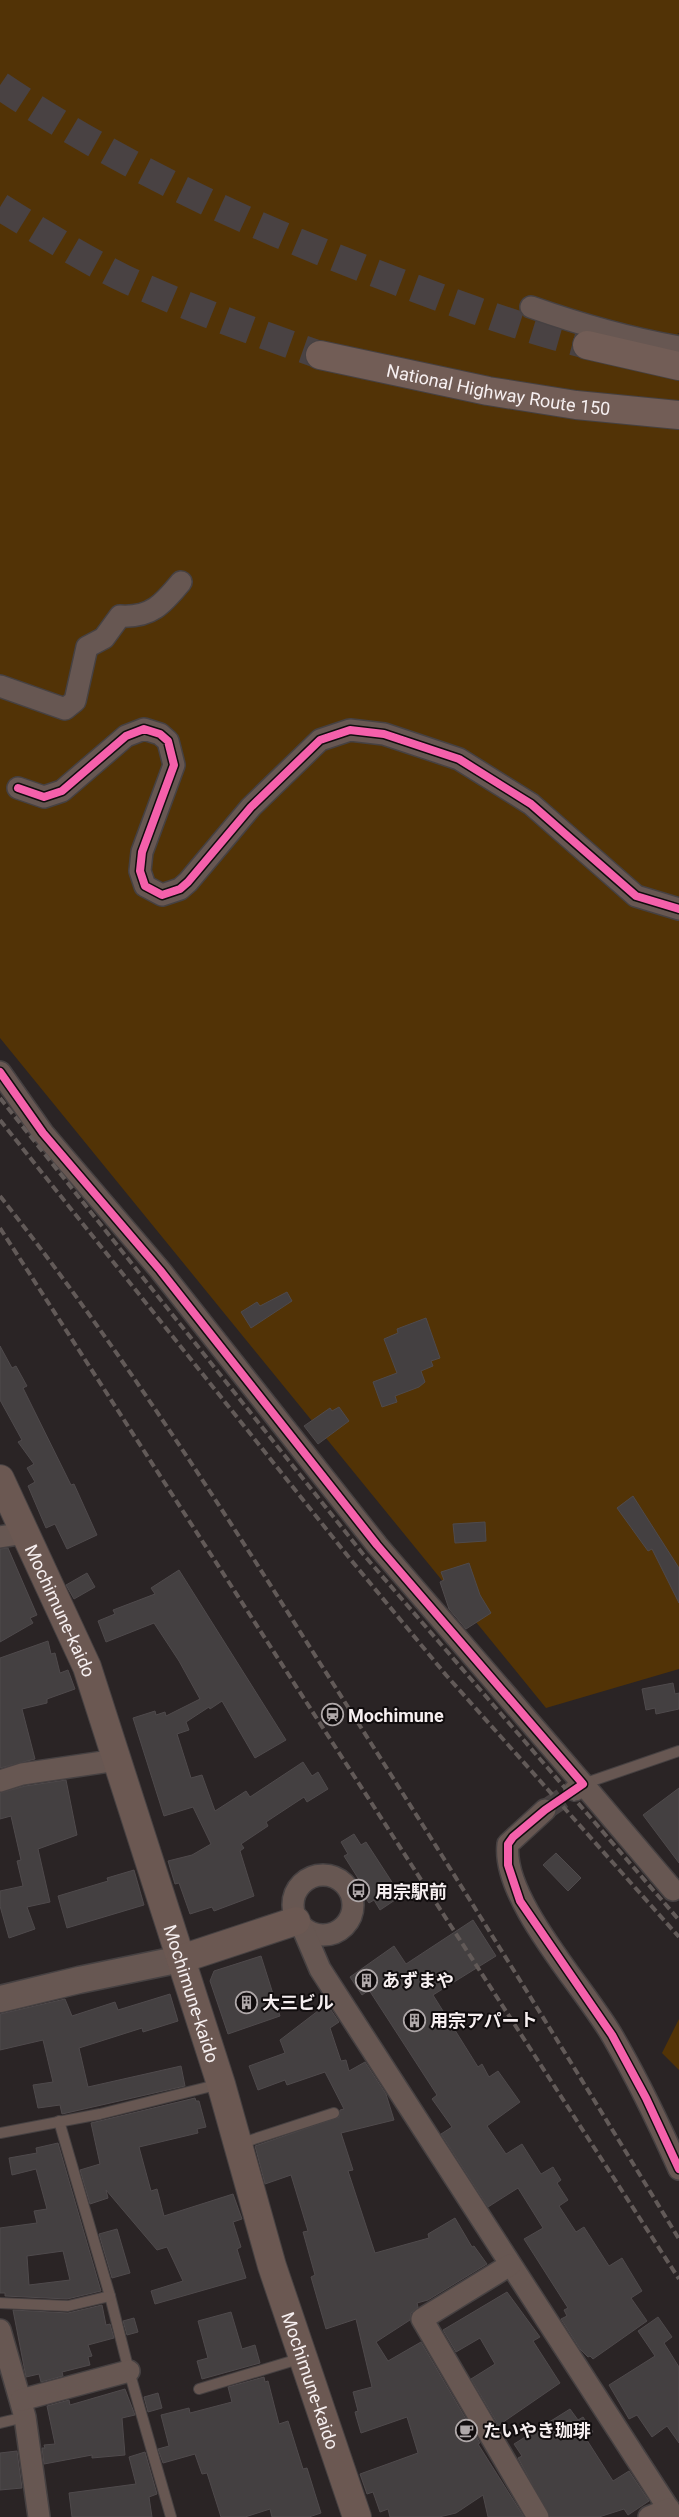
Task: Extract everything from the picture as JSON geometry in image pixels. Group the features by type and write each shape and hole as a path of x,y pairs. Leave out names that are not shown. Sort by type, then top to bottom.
{"highway":[{"path":"587,345 679,366"},
{"name":"National Highway Route 150","path":"320,355 488,391 576,405 679,415"}],"main road":[{"name":"Mochimune-kaido","path":"0,1478 12,1535 87,1667 221,2084 272,2266 357,2517"},
{"path":"181,1959 300,1925"}],"street":[{"path":"531,306 617,335 679,346"},
{"path":"0,686 65,709 76,701 87,647 104,638 120,616 137,617 154,609 166,600 181,582"},
{"path":"18,788 44,797 62,791 126,736 144,730 160,734 168,741 174,765 142,852 140,871 145,886 162,895 180,889 188,882 250,807 320,740 350,730 384,734 459,759 531,804 636,896 679,909"},
{"path":"0,1072 43,1133 160,1270 377,1544 579,1787 673,1890"},
{"path":"0,1781 22,1774 117,1760"},
{"path":"545,1810 508,1844 508,1866 520,1901 612,2035 646,2098 679,2169"},
{"path":"300,1925 320,1969 510,2266 664,2514"},
{"path":"0,1999 79,1980 181,1959"},
{"path":"510,2266 422,2319 538,2517"},
{"path":"0,2330 23,2408 39,2517"},
{"path":"23,2408 129,2371"}],"lane":[{"path":"579,1787 679,1752"},
{"path":"0,2133 100,2114 221,2084"},
{"path":"239,2144 334,2113"},
{"path":"58,2122 110,2296 129,2371 171,2517"},
{"path":"0,2304 68,2306 110,2296"},
{"path":"199,2389 302,2358"},
{"path":"0,2423 23,2408"}],"shaded area":[{"path":"0,0 679,0 679,333 677,333 679,334 679,1669 546,1708 0,1038"},
{"path":"679,2019 679,2070 662,2053"}],"building":[{"path":"287,1292 292,1301 251,1328 241,1312 257,1302 260,1306"},
{"path":"426,1318 440,1358 431,1361 433,1366 421,1371 425,1382 419,1387 395,1396 397,1402 382,1407 373,1382 397,1373 384,1339 398,1333 397,1329"},
{"path":"0,1346 12,1368 16,1366 27,1386 23,1388 71,1485 74,1484 97,1535 67,1549 55,1524 46,1528 28,1486 35,1482 27,1468 34,1464 18,1442 22,1440 0,1400"},
{"path":"339,1407 349,1421 318,1444 304,1426 330,1408 332,1411"},
{"path":"633,1496 679,1568 679,1603 652,1549 648,1551 617,1508"},
{"path":"485,1522 486,1541 455,1543 453,1524"},
{"path":"8,1548 37,1615 30,1618 33,1623 0,1642 0,1549"},
{"path":"469,1563 480,1595 491,1613 466,1629 449,1609 440,1582 444,1580 441,1572"},
{"path":"179,1570 286,1740 255,1758 222,1701 186,1722 189,1730 177,1734 191,1778 202,1775 215,1811 246,1791 250,1797 303,1762 312,1776 318,1772 328,1789 307,1802 304,1797 266,1822 268,1826 241,1844 244,1848 240,1851 254,1896 214,1911 212,1907 190,1914 179,1883 175,1884 168,1861 192,1855 211,1844 193,1807 164,1816 133,1718 155,1711 156,1715 165,1712 166,1716 200,1699 179,1661 154,1623 106,1642 98,1621 115,1614 113,1610 155,1594 151,1588"},
{"path":"87,1573 95,1587 74,1599 66,1585"},
{"path":"48,1641 51,1654 55,1653 60,1673 68,1670 75,1689 47,1699 47,1703 22,1709 35,1759 0,1768 0,1658"},
{"path":"673,1683 675,1694 679,1693 679,1709 656,1714 655,1708 646,1710 642,1689"},
{"path":"66,1780 77,1835 38,1849 50,1902 27,1907 35,1929 9,1938 0,1906 0,1891 23,1886 17,1861 21,1860 11,1816 0,1819 0,1793 25,1786"},
{"path":"679,1788 679,1863 643,1815"},
{"path":"354,1834 361,1845 366,1842 401,1896 380,1910 374,1900 369,1903 359,1888 363,1886 344,1856 348,1854 341,1842"},
{"path":"556,1853 581,1878 568,1891 543,1865"},
{"path":"134,1870 144,1905 67,1928 58,1896 108,1881 107,1878"},
{"path":"473,1920 496,1956 433,1995 478,2067 482,2064 489,2077 498,2071 520,2102 487,2126 506,2154 522,2144 541,2174 553,2167 561,2180 557,2183 568,2200 559,2206 576,2232 584,2227 609,2266 622,2258 642,2291 631,2298 647,2321 593,2359 580,2349 561,2319 567,2316 564,2310 568,2308 524,2239 543,2228 518,2188 488,2207 441,2134 452,2127 432,2099 437,2095 369,1990 362,1995 350,1977 394,1946 406,1964"},
{"name":"大三ビル","path":"261,1956 280,2016 228,2034 210,1981 214,1971"},
{"path":"170,1994 178,2021 143,2032 142,2028 79,2048 88,2087 181,2066 185,2086 62,2114 60,2105 38,2108 33,2085 53,2082 43,2040 0,2050 0,2014 65,1999 72,2016 115,2002 118,2010"},
{"path":"327,2004 339,2022 330,2028 341,2061 346,2060 349,2071 365,2062 386,2094 394,2120 341,2133 353,2170 348,2171 375,2253 429,2238 428,2234 455,2218 472,2247 474,2246 487,2264 428,2300 417,2303 418,2307 411,2313 410,2320 376,2342 388,2361 421,2342 480,2443 478,2444 524,2517 488,2517 483,2495 456,2513 439,2517 390,2517 388,2509 380,2512 373,2492 367,2494 360,2474 418,2453 407,2417 361,2433 355,2412 358,2411 353,2392 372,2387 356,2319 326,2329 311,2277 315,2275 303,2232 308,2231 291,2175 265,2184 255,2146 339,2117 340,2110 344,2109 325,2072 287,2085 285,2080 258,2090 249,2066 285,2053 280,2040"},
{"path":"195,2098 196,2101 199,2101 206,2127 197,2129 198,2133 139,2147 151,2191 157,2189 164,2216 233,2194 242,2219 233,2222 241,2247 237,2249 246,2278 155,2304 151,2291 183,2281 167,2247 157,2250 106,2190 108,2198 90,2204 80,2170 100,2164 91,2123"},
{"path":"58,2143 101,2291 67,2299 5,2296 5,2293 0,2293 0,2228 37,2223 34,2211 47,2209 36,2169 12,2175 9,2158 37,2153 36,2148","holes":["63,2251 70,2280 29,2285 27,2256"]},
{"path":"117,2229 130,2273 112,2278 99,2234"},
{"path":"507,2292 540,2337 533,2341 560,2383 499,2425 502,2431 471,2379 495,2364 480,2338 456,2352 443,2330"},
{"path":"102,2305 106,2325 110,2324 114,2338 88,2345 92,2356 88,2357 90,2365 62,2372 63,2376 41,2382 39,2374 26,2377 13,2310 68,2313"},
{"path":"231,2312 242,2349 255,2345 260,2363 202,2379 197,2361 208,2358 198,2321"},
{"path":"658,2317 672,2337 664,2343 679,2367 679,2443 667,2426 652,2437 637,2415 629,2419 609,2385 655,2356 638,2331"},
{"path":"134,2318 138,2332 127,2335 123,2321"},
{"path":"264,2377 265,2382 268,2381 279,2424 288,2421 303,2469 307,2468 321,2513 309,2517 272,2517 270,2509 245,2517 221,2517 207,2473 202,2474 195,2454 163,2463 158,2449 169,2446 161,2415 189,2408 190,2413 232,2402 228,2387"},
{"path":"125,2389 135,2415 122,2418 125,2455 92,2458 92,2455 44,2464 42,2448 45,2448 44,2445 55,2444 47,2406 69,2400 70,2405"},
{"path":"158,2393 162,2408 148,2412 144,2397"},
{"path":"570,2409 578,2420 583,2417 593,2432 585,2437 613,2481 629,2471 649,2501 628,2515 624,2509 599,2517 550,2517 518,2458 522,2456 514,2444"},
{"path":"17,2451 22,2488 0,2490 0,2453"},
{"path":"145,2452 157,2494 149,2497 152,2517 72,2517 69,2493 136,2484 129,2457"}],"tunnel":[{"path":"0,85 46,115 143,170 242,218 344,261 443,299 514,324 587,345"},
{"path":"0,207 77,254 125,279 173,300 320,355"},
{"path":"545,1810 575,1790"}],"railway":[{"path":"0,1098 363,1554 679,1920"},
{"path":"0,1120 351,1560 446,1675 679,1937"},
{"path":"0,1196 87,1311 208,1489 459,1883 679,2239"},
{"path":"0,1228 679,2279"}],"cycle path":[{"path":"18,788 44,797 62,791 126,736 144,729 160,734 168,741 174,765 142,852 140,871 145,886 162,895 180,889 188,882 251,807 320,740 350,730 384,734 459,759 531,804 636,896 679,909"},
{"path":"0,1072 43,1133 160,1270 377,1545 583,1784 545,1810 513,1837 508,1844 508,1865 520,1901 612,2035 646,2098 679,2169"}],"place":[{"name":"Mochimune","path":"332,1715"},
{"name":"用宗駅前","path":"359,1891"},
{"name":"あずまや","path":"366,1980"},
{"name":"大三ビル","path":"246,2002"},
{"name":"用宗アパート","path":"414,2020"},
{"name":"たいやき珈琲","path":"467,2430"}]}
